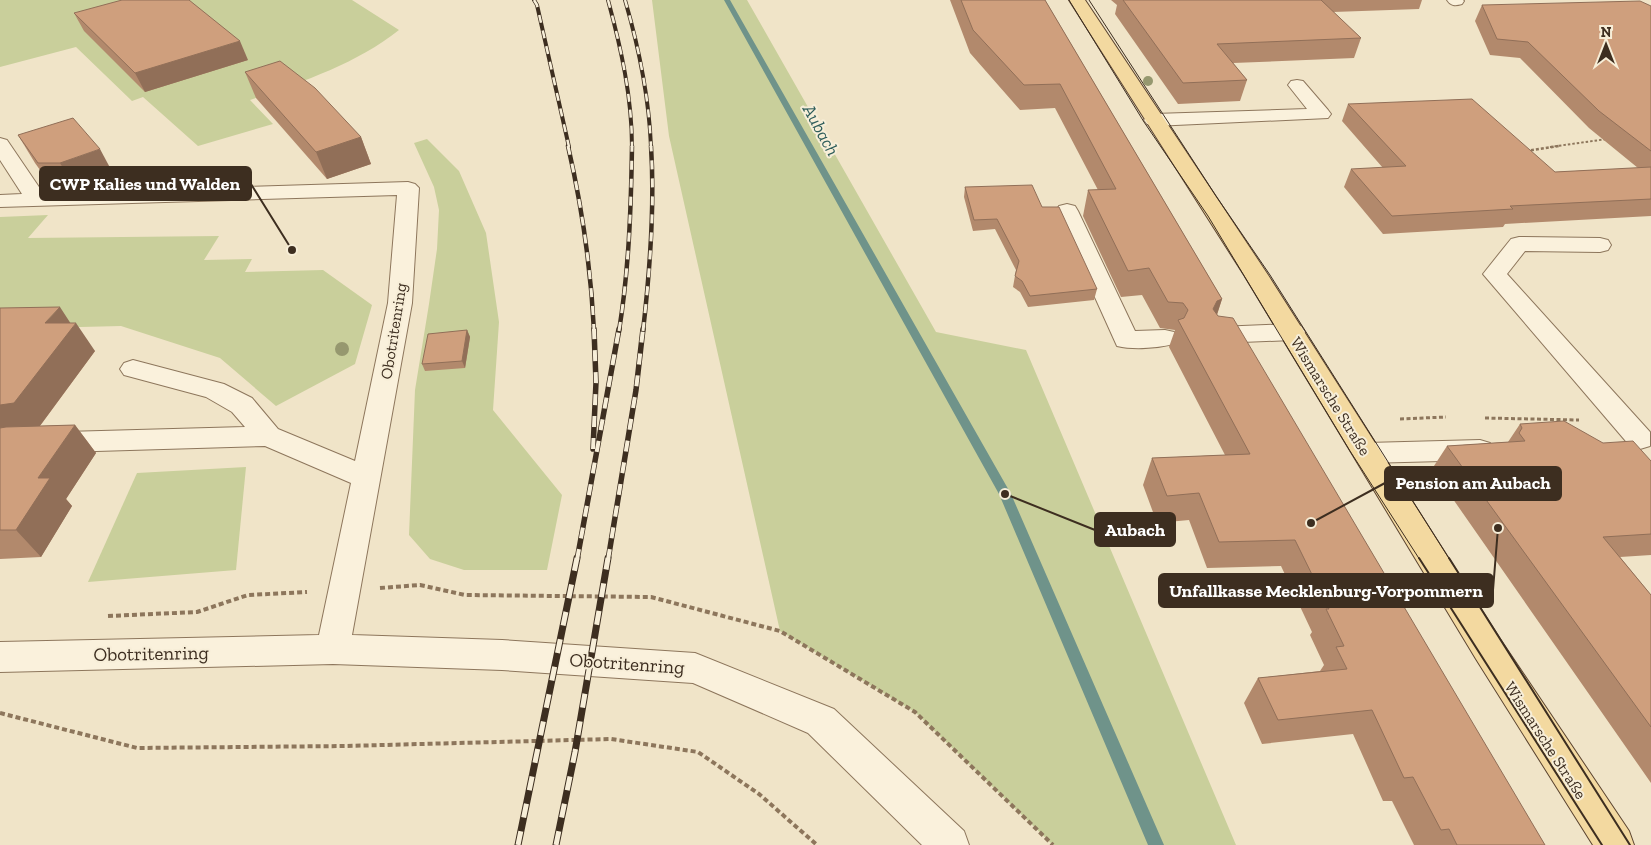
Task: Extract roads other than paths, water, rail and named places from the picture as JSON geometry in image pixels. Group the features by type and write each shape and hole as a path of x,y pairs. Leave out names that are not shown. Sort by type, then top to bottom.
{"main road":[{"name":"Wismarsche Straße","path":"1077,0 1256,275 1488,649 1615,845"}],"street":[{"path":"1154,120 1321,114 1297,86"},
{"path":"0,144 36,199 0,202"},
{"name":"Obotritenring","path":"36,199 408,188 400,303 333,649"},
{"path":"1067,211 1126,340 1165,338"},
{"path":"1600,245 1519,244 1496,274 1632,429"},
{"path":"1218,335 1292,332"},
{"path":"132,369 215,390 242,405 268,436"},
{"path":"0,450 29,443 268,436 367,478"},
{"path":"1367,453 1490,450"},
{"name":"Obotritenring","path":"0,657 333,649 502,655 695,668 822,721 950,845"}],"waterway":[{"name":"Aubach","path":"727,0 1005,494 1156,845"}],"tram line":[{"path":"1069,0 1144,122 1208,216 1350,451 1420,560"},
{"path":"1089,0 1216,196 1270,275 1450,560"},
{"path":"1419,558 1602,845"},
{"path":"1449,558 1630,845"}],"railway":[{"path":"534,0 537,5 569,147"},
{"path":"608,0 625,73 632,128 632,146"},
{"path":"625,0 635,36 642,73 651,147"},
{"path":"568,146 585,238 594,331"},
{"path":"619,331 629,239 632,146"},
{"path":"643,331 651,238 651,146"},
{"path":"593,449 596,382 594,329"},
{"path":"577,560 619,329"},
{"path":"608,560 636,390 643,329"},
{"path":"518,845 577,558"},
{"path":"556,845 575,752 608,558"}],"place":[{"name":"CWP Kalies und Walden","path":"292,250"},
{"name":"Aubach","path":"1005,494"},
{"name":"Pension am Aubach","path":"1311,523"},
{"name":"Unfallkasse Mecklenburg-Vorpommern","path":"1498,528"}]}
